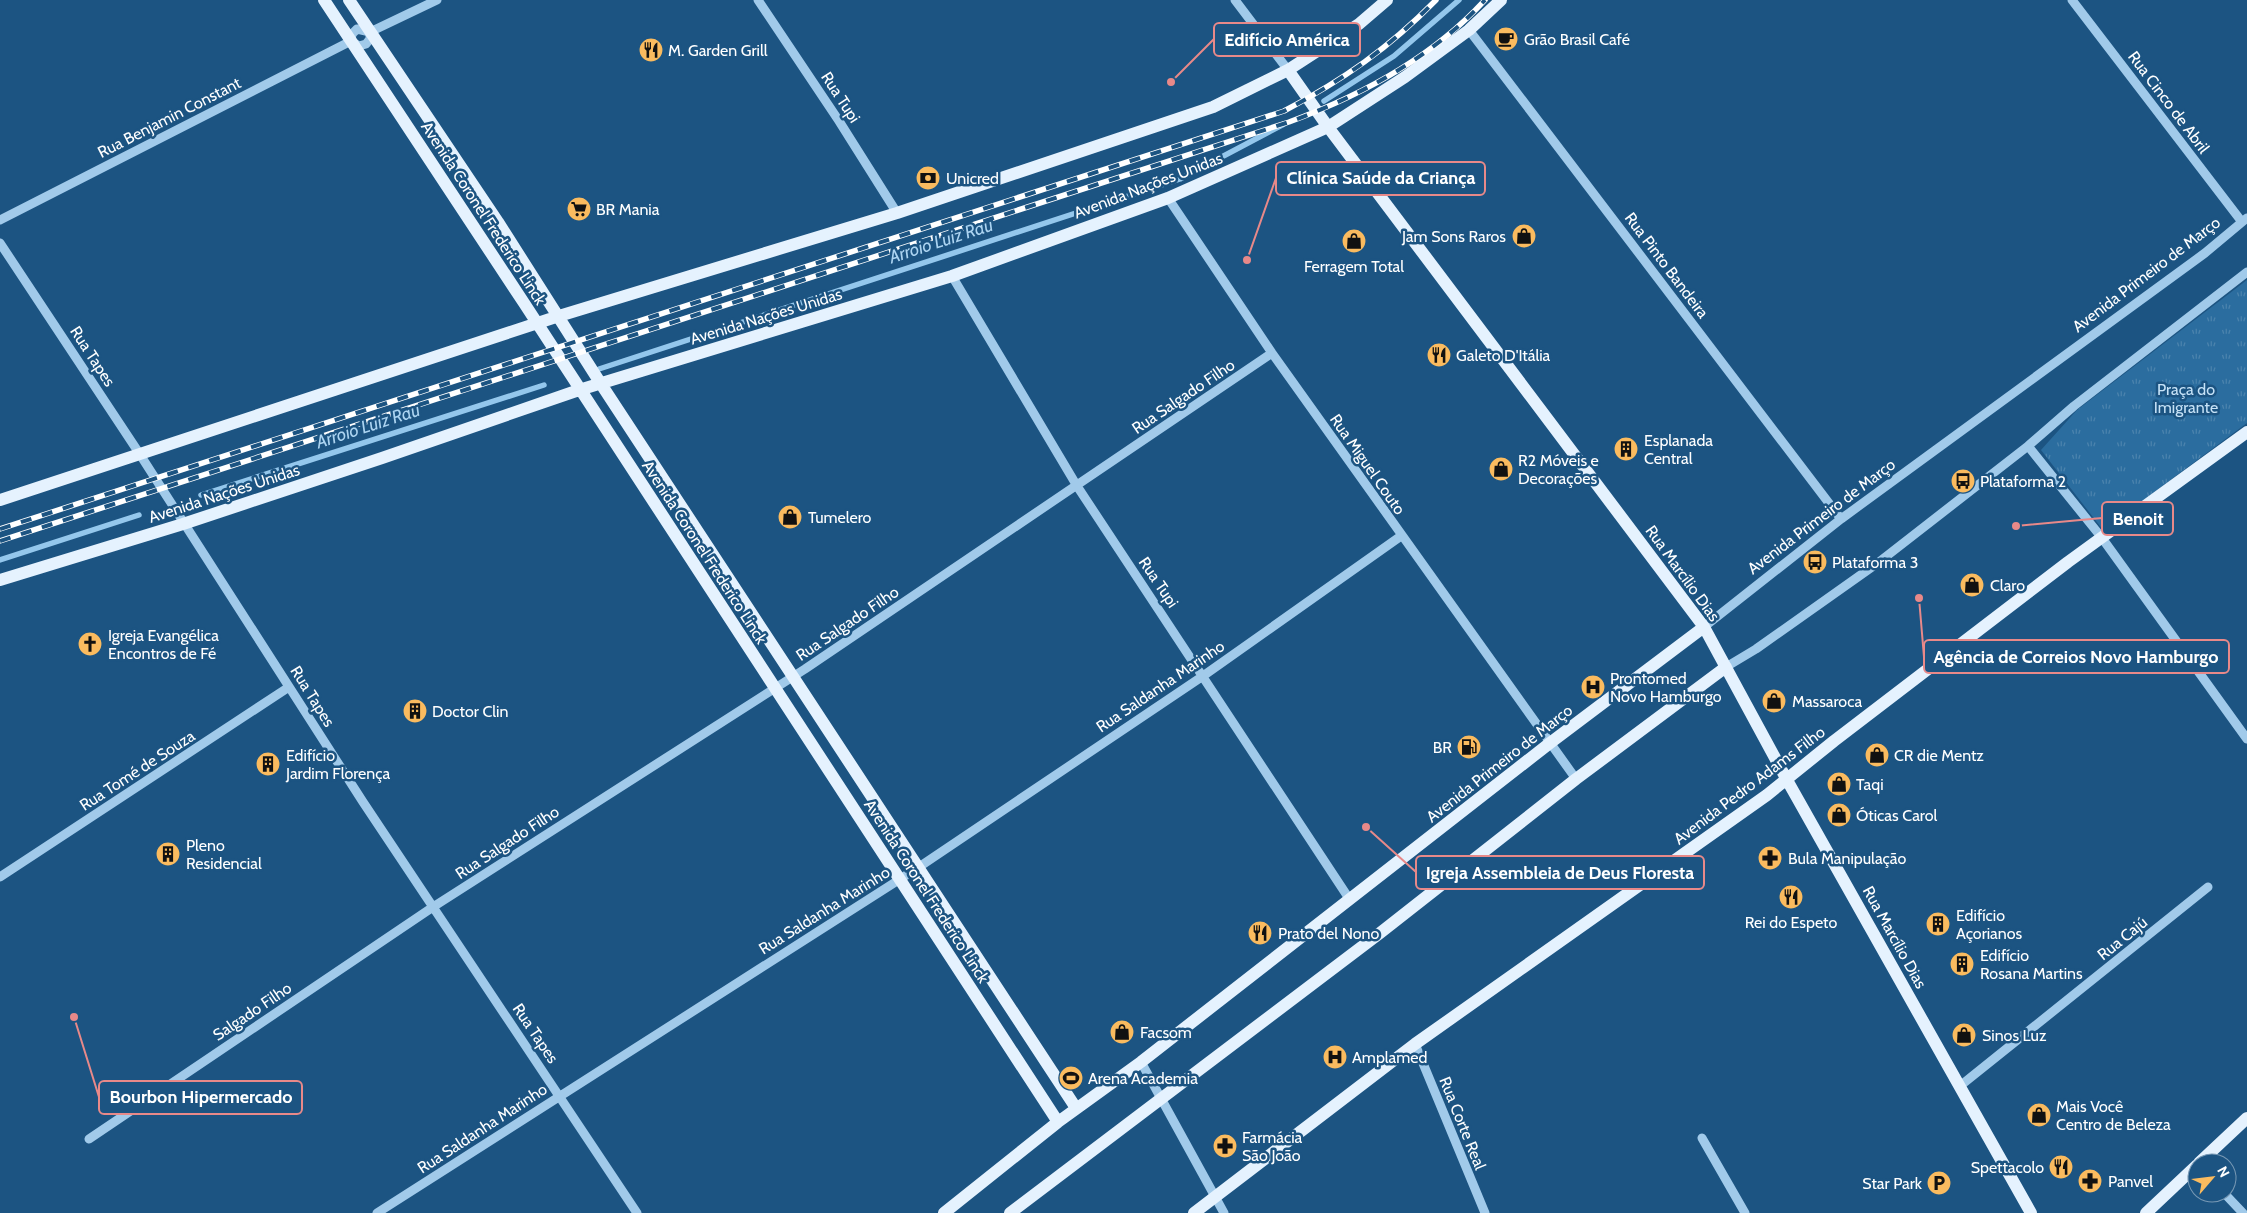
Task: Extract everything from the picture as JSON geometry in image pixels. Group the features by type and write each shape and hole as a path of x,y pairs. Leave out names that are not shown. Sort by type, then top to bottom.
{"main road":[{"name":"Avenida Coronel Frederico Linck","path":"324,0 1058,1122"},
{"name":"Avenida Coronel Frederico Linck","path":"349,0 559,316 601,384 1076,1108"},
{"path":"0,500 559,316 897,213 1212,107 1288,70 1359,24 1387,0"},
{"name":"Avenida Nações Unidas","path":"0,580 183,524 579,390 952,276 1168,198 1328,126 1396,83 1469,30 1501,0"},
{"name":"Rua Marcílio Dias","path":"1288,70 1704,627 1787,780 2031,1213"},
{"name":"Avenida Pedro Adams Filho","path":"1194,1213 1415,1044 1787,780 1834,741 2102,538 2247,432"},
{"path":"708,587 726,574"},
{"name":"Avenida Primeiro de Março","path":"944,1213 1076,1108 1141,1062 1550,743 1704,627"},
{"path":"1010,1213 1380,933 1576,779 1726,667"},
{"path":"2209,1153 2247,1118"},
{"path":"2146,1213 2187,1174"}],"street":[{"path":"370,32 370,39 366,44 359,46 351,41 352,34 357,29 370,32 437,0"},
{"name":"Rua Tupi","path":"758,0 839,120 897,213"},
{"name":"Rua Marcílio Dias","path":"1235,0 1288,70"},
{"name":"Rua Cinco de Abril","path":"2072,0 2245,220"},
{"name":"Rua Pinto Bandeira","path":"1469,30 1841,519"},
{"name":"Rua Benjamin Constant","path":"0,220 351,41"},
{"name":"Rua Miguel Couto","path":"1168,198 1272,354 1576,779"},
{"name":"Avenida Primeiro de Março","path":"1704,627 1841,519 2205,253 2245,220"},
{"name":"Rua Tapes","path":"0,243 139,453 183,524 433,907 638,1213"},
{"path":"1726,667 1756,649 1879,562 2028,446 2074,406 2247,272"},
{"name":"Rua Tupi","path":"952,276 1077,486 1350,900"},
{"name":"Rua Salgado Filho","path":"433,907 794,677 1272,354"},
{"path":"2028,446 2102,538 2247,739"},
{"name":"Rua Saldanha Marinho","path":"377,1213 900,880 1203,676 1401,536"},
{"name":"Rua Tomé de Souza","path":"0,877 290,687"},
{"name":"Rua Cajú","path":"1960,1086 2208,887"},
{"name":"Salgado Filho","path":"89,1139 433,907"},
{"name":"Rua Corte Real","path":"1415,1044 1484,1213"},
{"path":"1141,1062 1224,1213"},
{"path":"1702,1138 1745,1213"},
{"path":"2234,1203 2243,1213"}],"green space":[{"name":"Praça do Imigrante","path":"2247,280 2247,423 2103,530 2041,450 2077,410"}],"waterway":[{"name":"Arroio Luiz Rau","path":"1324,101 1394,56 1459,0"},
{"name":"Arroio Luiz Rau","path":"599,369 1180,179 1284,124"},
{"name":"Arroio Luiz Rau","path":"201,495 544,385"},
{"name":"Arroio Luiz Rau","path":"0,560 139,515"}],"railway":[{"path":"0,529 1284,111 1365,62 1401,33 1436,0"},
{"path":"0,541 1289,122 1342,100 1394,73 1419,57 1465,21 1485,0"}],"place":[{"name":"Grão Brasil Café","path":"1506,39"},
{"name":"M. Garden Grill","path":"651,50"},
{"name":"Edifício América","path":"1171,82"},
{"name":"Unicred","path":"928,178"},
{"name":"BR Mania","path":"579,209"},
{"name":"Jam Sons Raros","path":"1524,236"},
{"name":"Ferragem Total","path":"1354,241"},
{"name":"Clínica Saúde da Criança","path":"1247,260"},
{"name":"Galeto D'Itália","path":"1439,355"},
{"name":"Esplanada Central","path":"1626,449"},
{"name":"R2 Móveis e Decorações","path":"1501,469"},
{"name":"Plataforma 2","path":"1963,481"},
{"name":"Tumelero","path":"790,517"},
{"name":"Benoit","path":"2016,526"},
{"name":"Plataforma 3","path":"1815,562"},
{"name":"Claro","path":"1972,585"},
{"name":"Agência de Correios Novo Hamburgo","path":"1919,598"},
{"name":"Igreja Evangélica Encontros de Fé","path":"90,644"},
{"name":"Prontomed Novo Hamburgo","path":"1593,687"},
{"name":"Massaroca","path":"1774,701"},
{"name":"Doctor Clin","path":"415,711"},
{"name":"BR","path":"1469,747"},
{"name":"CR die Mentz","path":"1877,755"},
{"name":"Edifício Jardim Florença","path":"268,764"},
{"name":"Taqi","path":"1839,784"},
{"name":"Óticas Carol","path":"1839,815"},
{"name":"Igreja Assembleia de Deus Floresta","path":"1366,827"},
{"name":"Pleno Residencial","path":"168,854"},
{"name":"Bula Manipulação","path":"1770,858"},
{"name":"Rei do Espeto","path":"1791,897"},
{"name":"Edifício Açorianos","path":"1938,924"},
{"name":"Prato del Nono","path":"1260,933"},
{"name":"Edifício Rosana Martins","path":"1962,964"},
{"name":"Bourbon Hipermercado","path":"74,1017"},
{"name":"Facsom","path":"1122,1032"},
{"name":"Sinos Luz","path":"1964,1035"},
{"name":"Amplamed","path":"1335,1057"},
{"name":"Arena Academia","path":"1071,1078"},
{"name":"Mais Você Centro de Beleza","path":"2039,1115"},
{"name":"Farmácia São João","path":"1225,1146"},
{"name":"Spettacolo","path":"2061,1167"},
{"name":"Panvel","path":"2090,1181"},
{"name":"Star Park","path":"1939,1183"}]}
